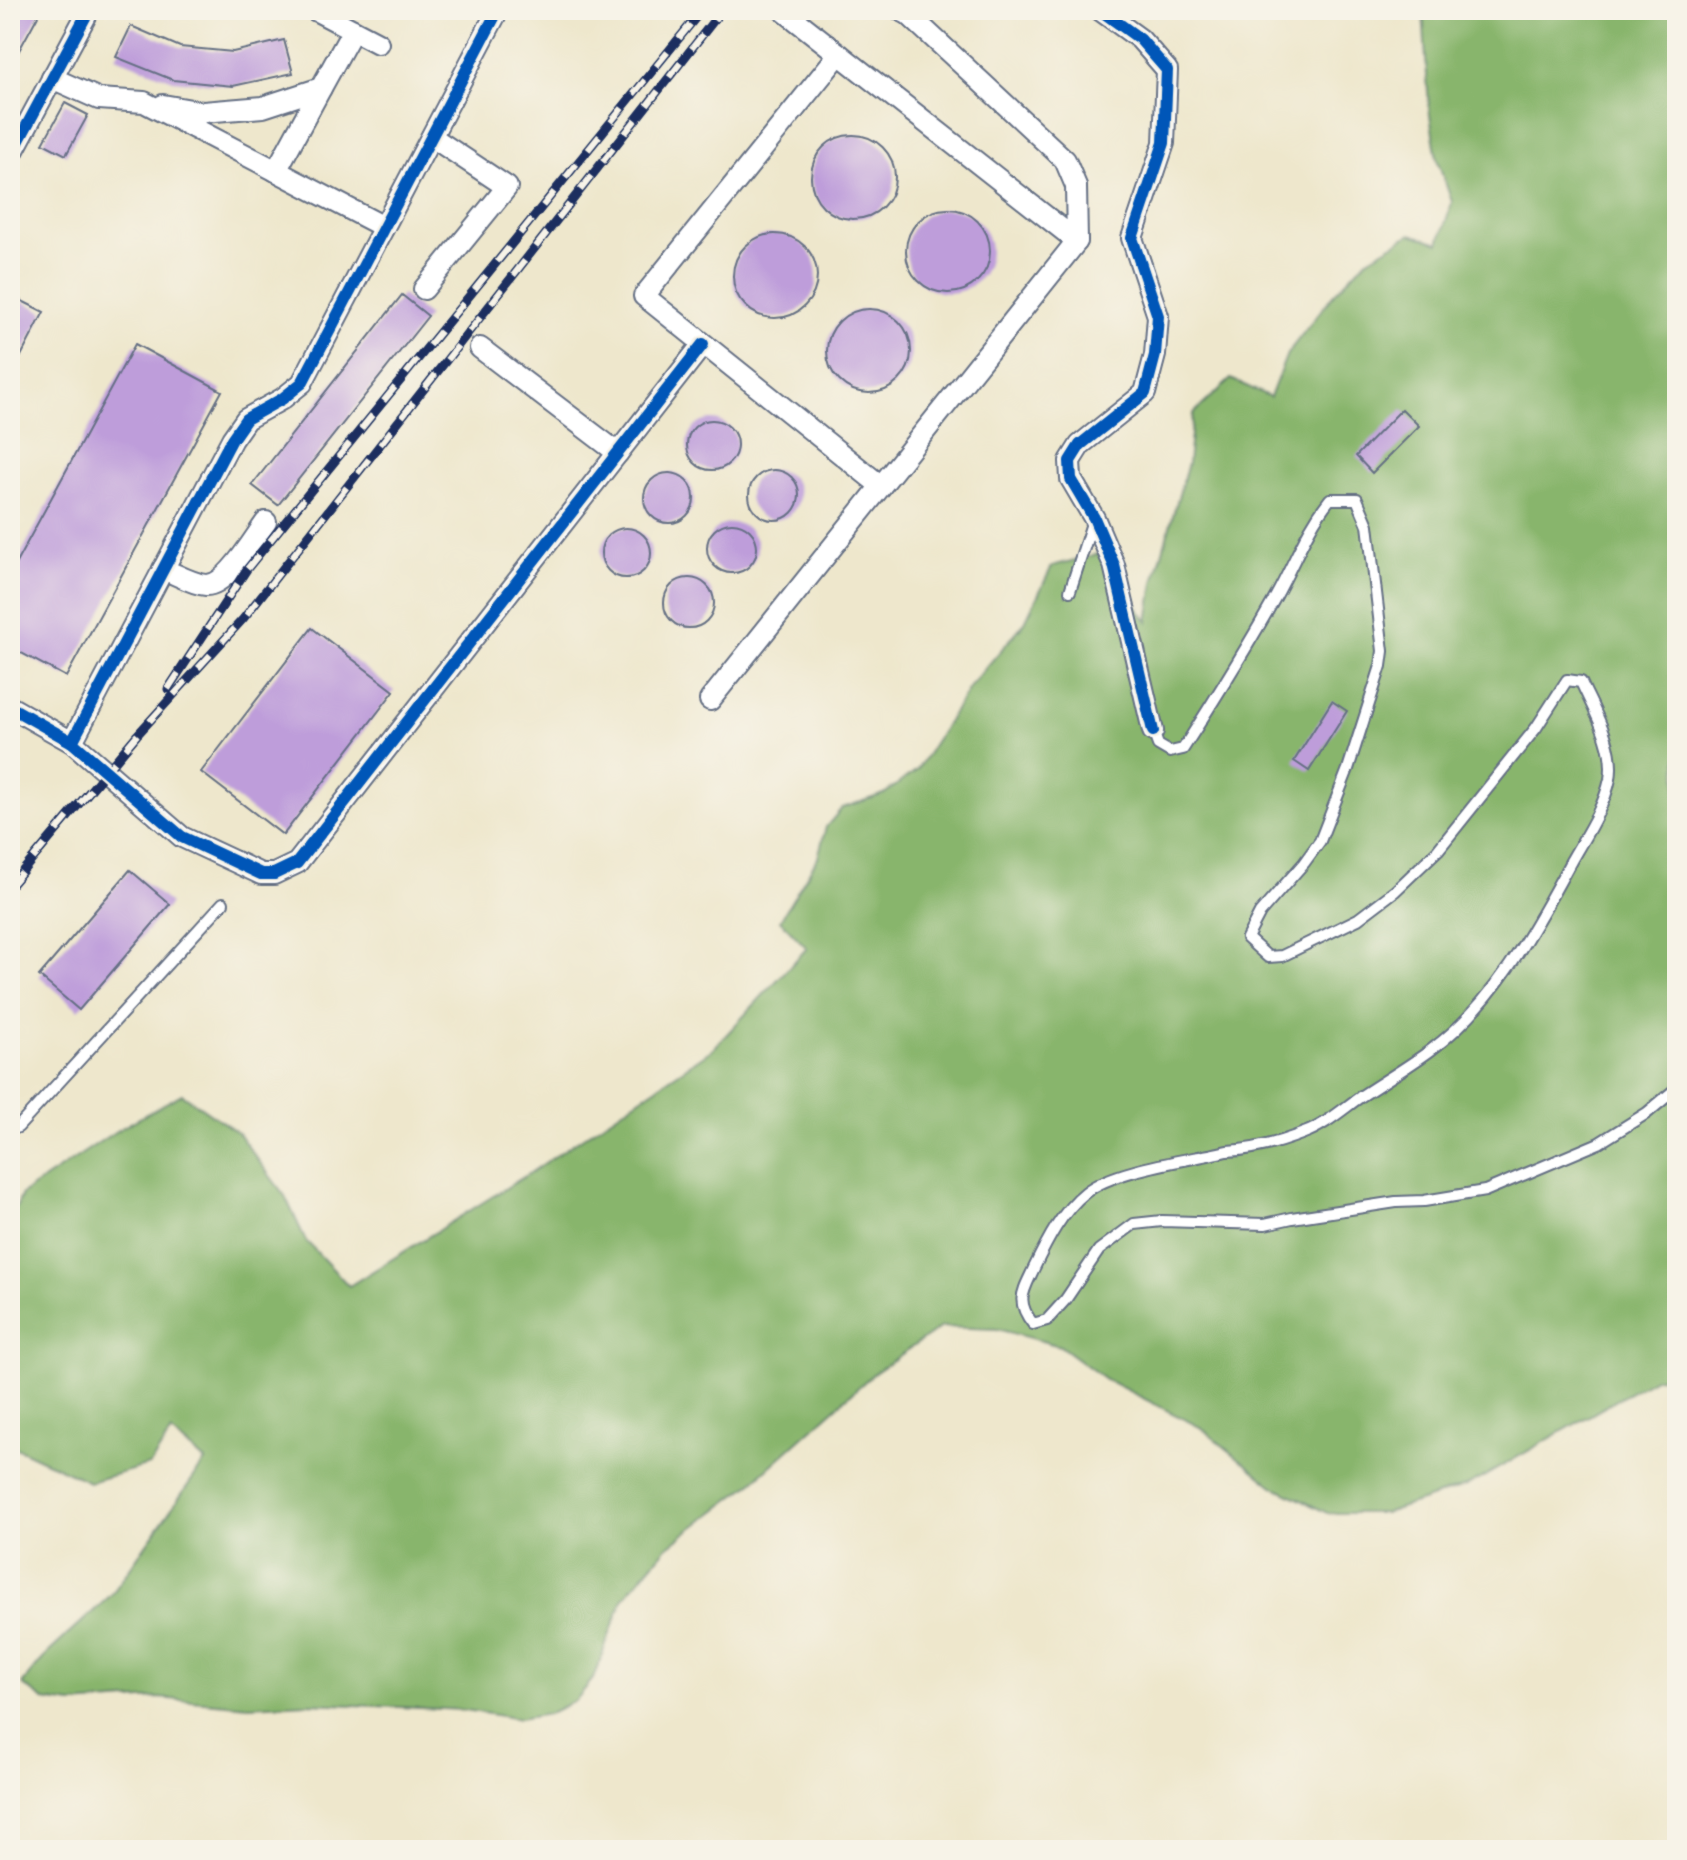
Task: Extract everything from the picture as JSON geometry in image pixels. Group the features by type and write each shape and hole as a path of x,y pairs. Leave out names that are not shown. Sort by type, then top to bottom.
{"street":[{"path":"10,157 89,10"},
{"path":"315,10 378,43"},
{"path":"72,742 232,439 246,419 282,399 302,383 498,10"},
{"path":"783,10 1077,241"},
{"path":"710,700 1077,241 1076,186 1065,160 908,14 900,10"},
{"path":"1100,10 1140,39 1167,70 1164,143 1132,238 1158,316 1155,355 1145,393 1080,445 1070,461 1071,479 1094,518 1114,565 1153,731"},
{"path":"276,171 353,30"},
{"path":"839,54 644,296 881,486"},
{"path":"52,78 99,99 144,102 203,112 263,107 321,88"},
{"path":"144,102 384,227"},
{"path":"424,289 507,187 432,137"},
{"path":"10,707 72,742 182,837 261,874 286,870 297,863 703,344"},
{"path":"480,348 618,453"},
{"path":"163,569 200,584 215,584 227,576 266,522"}],"lane":[{"path":"1153,731 1158,745 1170,752 1183,749 1244,654 1294,563 1312,522 1330,499 1344,497 1357,499 1368,525 1383,651 1381,666 1348,769 1320,841 1260,913 1247,938 1268,957 1282,956 1358,919 1395,891 1438,850 1536,728 1567,680 1581,682 1605,733 1611,762 1610,778 1588,830 1537,925 1506,972 1466,1018 1433,1049 1306,1133 1243,1150 1121,1175 1082,1194 1046,1243 1021,1297 1024,1312 1033,1324 1047,1320 1066,1299 1099,1250 1134,1224 1162,1221 1265,1224 1485,1191 1599,1143 1647,1113 1677,1088"},
{"path":"1070,591 1094,518"},
{"path":"10,1130 18,1127 223,903"}],"green space":[{"path":"1423,10 1677,10 1677,1374 1655,1378 1469,1485 1385,1513 1327,1513 1273,1486 1200,1427 1105,1379 1060,1346 997,1329 941,1327 873,1374 747,1487 667,1547 623,1599 593,1679 576,1700 548,1714 519,1719 465,1710 309,1703 249,1706 158,1698 72,1704 44,1700 22,1684 47,1654 111,1595 205,1461 171,1432 150,1465 89,1482 10,1445 10,1222 22,1194 116,1131 182,1094 237,1132 285,1196 306,1241 349,1286 530,1173 713,1049 807,948 780,920 818,857 826,827 842,808 884,794 917,770 971,685 1025,622 1052,566 1098,554 1148,622 1154,582 1188,463 1193,414 1231,379 1270,397 1287,354 1333,295 1366,260 1411,234 1439,243 1452,202 1437,159 1429,109"}],"building":[{"path":"10,10 41,10 10,67"},
{"path":"131,26 180,47 233,52 284,40 293,73 233,86 173,80 116,57"},
{"path":"65,103 88,115 66,155 43,143"},
{"path":"853,135 869,138 883,147 892,161 895,177 892,193 883,207 869,216 853,219 837,216 823,207 814,193 811,177 814,161 823,147 837,138"},
{"path":"948,209 964,212 978,221 987,235 990,251 987,267 978,281 964,290 948,293 932,290 918,281 909,267 906,251 909,235 918,221 932,212"},
{"path":"775,234 791,237 805,246 814,260 817,276 814,292 805,306 791,315 775,318 759,315 745,306 736,292 733,276 736,260 745,246 759,237"},
{"path":"402,295 428,316 278,505 252,485"},
{"path":"16,298 44,312 10,377 10,310"},
{"path":"869,309 885,312 899,321 908,335 911,351 908,367 899,381 885,390 869,393 853,390 839,381 830,367 827,351 830,335 839,321 853,312"},
{"path":"135,344 222,391 66,677 10,647 10,574"},
{"path":"1402,409 1419,426 1372,473 1356,456"},
{"path":"712,420 729,428 737,445 729,462 712,470 695,462 687,445 695,428"},
{"path":"774,470 791,478 799,495 791,512 774,520 757,512 749,495 757,478"},
{"path":"669,473 686,481 694,498 686,515 669,523 652,515 644,498 652,481"},
{"path":"732,523 749,531 757,548 749,565 732,573 715,565 707,548 715,531"},
{"path":"626,528 643,536 651,553 643,570 626,578 609,570 601,553 609,536"},
{"path":"689,578 706,586 714,603 706,620 689,628 672,620 664,603 672,586"},
{"path":"312,628 394,691 283,835 201,772"},
{"path":"1332,701 1347,711 1309,771 1294,761"},
{"path":"130,870 170,904 79,1010 39,976"}],"railway":[{"path":"168,689 247,569 702,10"},
{"path":"10,886 137,735 243,619 722,10"}],"cycle path":[{"path":"10,157 89,10"},
{"path":"72,742 232,439 246,419 282,399 302,383 498,10"},
{"path":"1100,10 1140,39 1167,70 1164,143 1132,238 1158,316 1155,355 1145,393 1080,445 1070,461 1071,479 1094,518 1114,565 1153,731"},
{"path":"10,707 72,742 182,837 261,874 274,874 297,863 703,344"}]}
